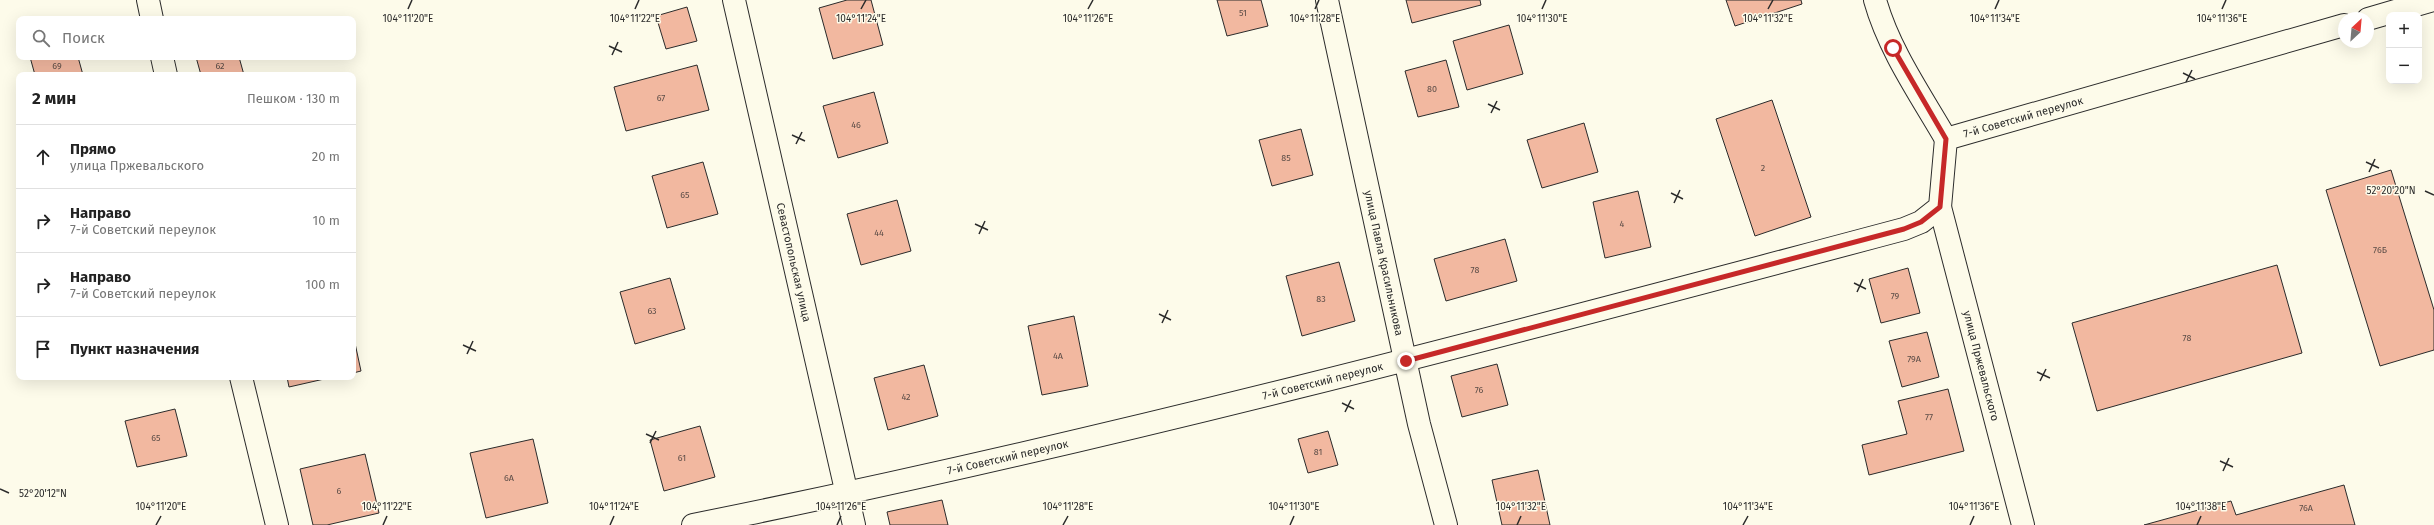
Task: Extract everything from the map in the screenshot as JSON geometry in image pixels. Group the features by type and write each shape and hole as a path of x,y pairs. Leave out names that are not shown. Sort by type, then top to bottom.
{"street":[{"path":"148,0 151,16"},
{"name":"Севастопольская улица","path":"734,0 854,525"},
{"name":"улица Павла Красильникова","path":"1327,0 1419,424 1446,525"},
{"path":"1875,0 1893,48 1946,139 1940,207"},
{"path":"2374,17 2433,0"},
{"name":"7-й Советский переулок","path":"1946,139 2338,27"},
{"path":"163,60 165,72"},
{"name":"7-й Советский переулок","path":"693,525 846,494 1406,361 1904,229 1921,222 1940,207"},
{"name":"улица Пржевальского","path":"1940,207 2022,525"},
{"path":"242,380 277,525"}],"building":[{"path":"847,0 871,0 883,45 833,59 819,8"},
{"path":"1217,0 1261,0 1268,26 1227,36"},
{"path":"1406,0 1480,0 1481,5 1412,23"},
{"path":"1726,0 1801,0 1802,4 1735,26"},
{"path":"687,7 697,41 666,49 656,16"},
{"path":"1509,25 1523,74 1467,90 1453,41"},
{"path":"31,60 79,60 82,72 34,72"},
{"path":"197,60 240,60 243,72 200,72"},
{"path":"1446,60 1459,107 1418,117 1405,71"},
{"path":"697,65 709,110 626,131 614,87"},
{"path":"874,92 888,143 838,158 823,106"},
{"path":"1772,100 1811,217 1755,236 1716,119"},
{"path":"1584,123 1598,172 1542,188 1527,140"},
{"path":"1301,129 1313,175 1272,186 1259,140"},
{"path":"703,162 718,214 667,228 652,176"},
{"path":"2391,170 2434,310 2434,350 2380,366 2326,190"},
{"path":"1638,191 1651,247 1605,258 1593,202"},
{"path":"897,200 911,251 861,265 847,214"},
{"path":"1505,239 1517,281 1446,301 1434,259"},
{"path":"1339,262 1355,321 1302,336 1286,276"},
{"path":"2277,265 2302,353 2097,411 2072,323"},
{"path":"1908,268 1920,313 1881,323 1869,279"},
{"path":"670,278 685,329 635,344 620,292"},
{"path":"1074,316 1088,386 1042,395 1028,326"},
{"path":"1927,332 1939,377 1902,387 1889,341"},
{"path":"356,348 361,371 356,372"},
{"path":"1497,364 1508,405 1462,417 1451,376"},
{"path":"924,365 938,416 888,430 874,378"},
{"path":"288,380 320,380 289,387"},
{"path":"1948,389 1964,451 1869,475 1862,445 1907,434 1898,401"},
{"path":"175,409 187,456 137,467 125,421"},
{"path":"700,426 715,477 664,491 650,440"},
{"path":"1328,431 1338,465 1308,473 1298,439"},
{"path":"533,439 548,503 486,518 470,453"},
{"path":"365,454 379,513 327,525 313,525 300,469"},
{"path":"1538,470 1550,525 1502,525 1492,480"},
{"path":"2344,485 2355,525 2144,525 2231,501 2236,515"},
{"path":"942,500 948,525 890,525 887,512"}],"route":[{"path":"1406,361 1904,229 1921,222 1940,207 1945,173 1946,139 1893,48"}]}
